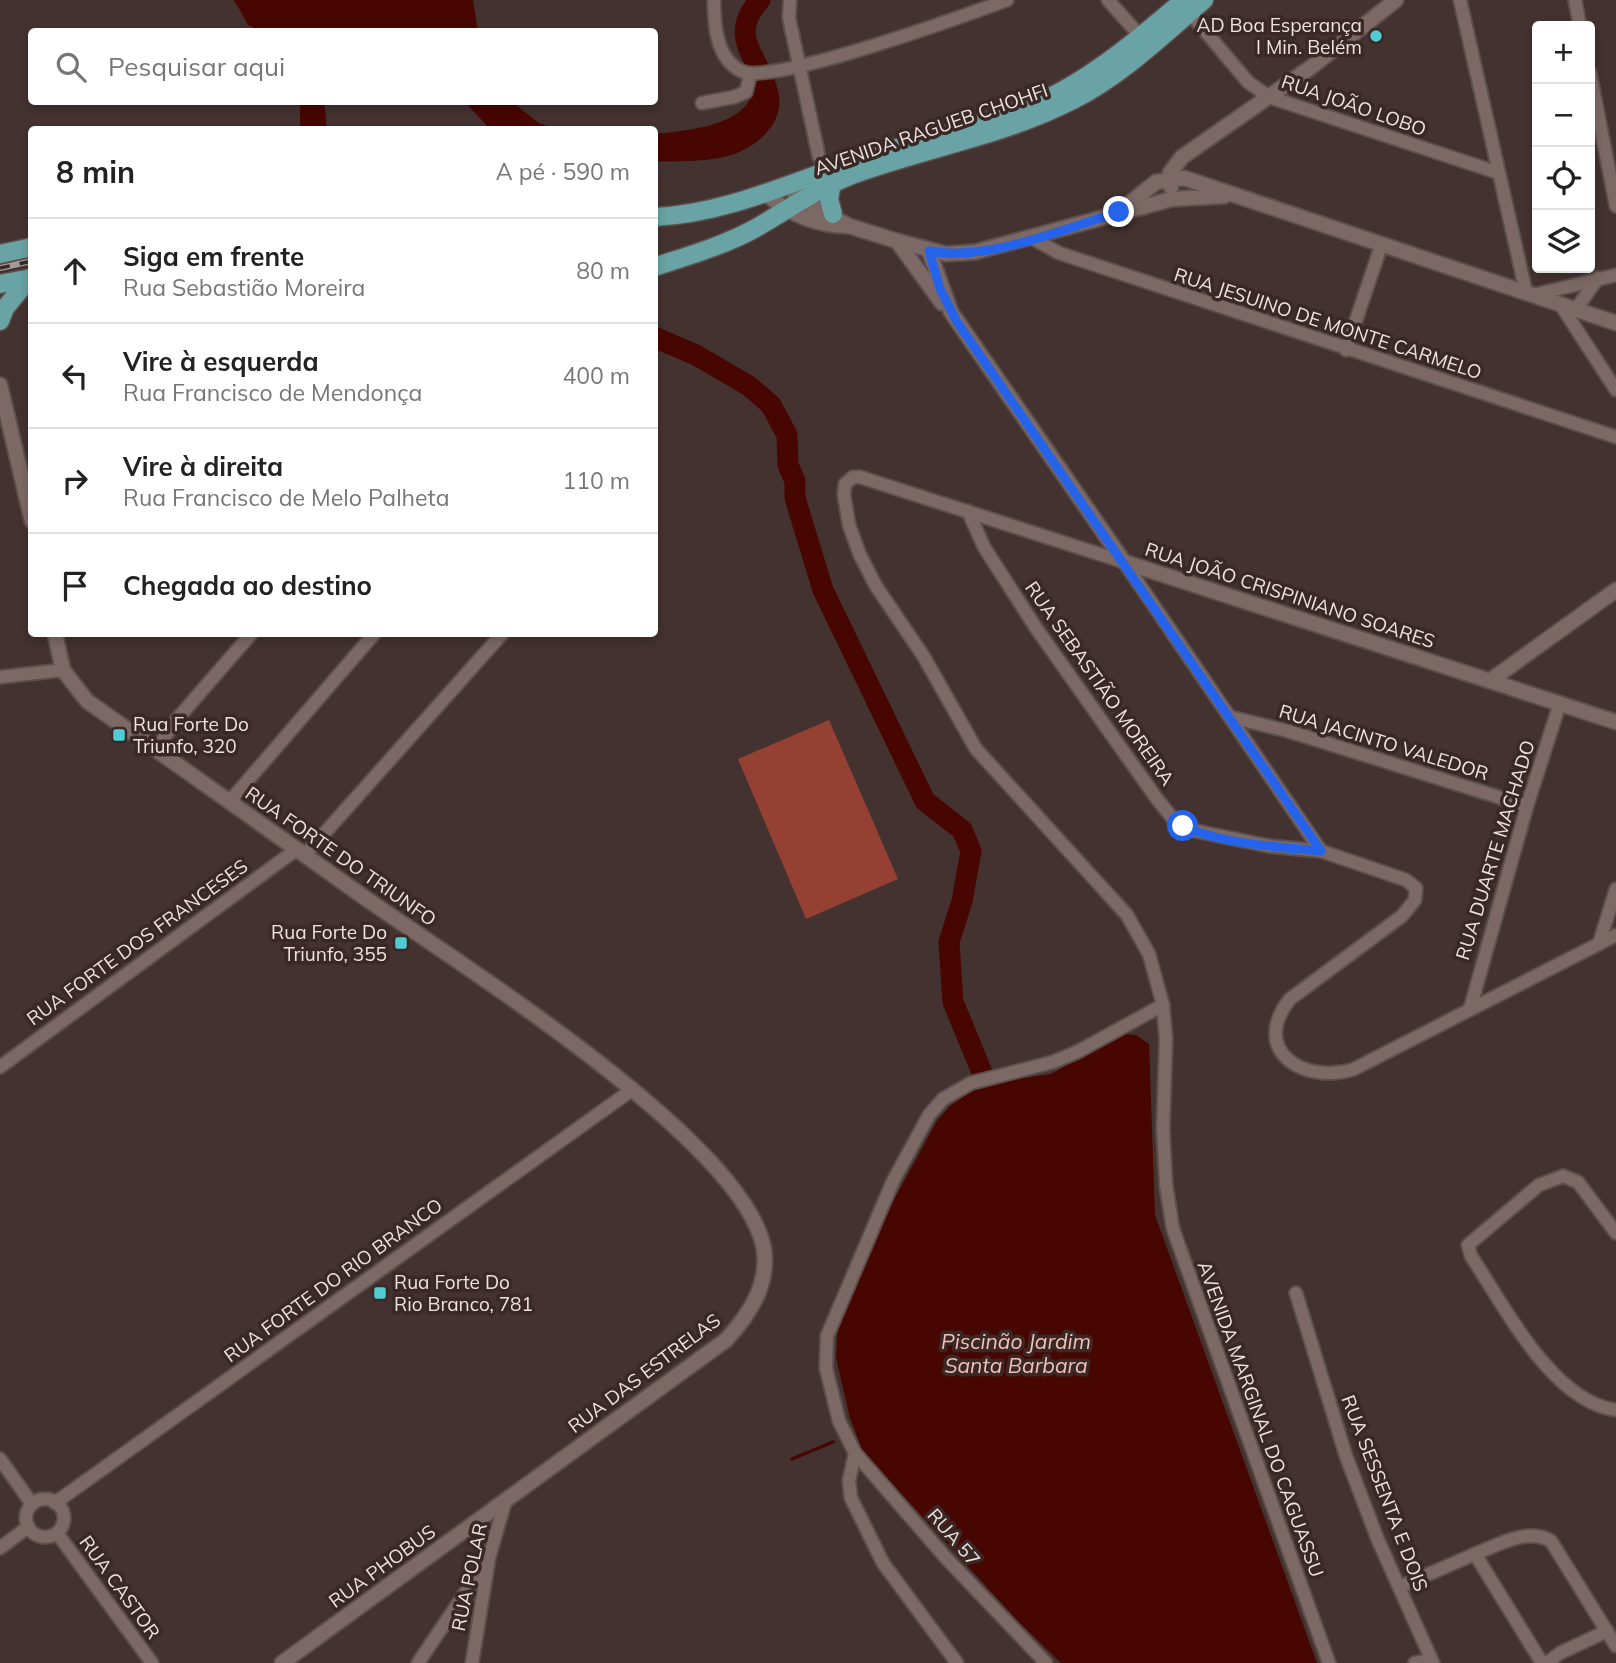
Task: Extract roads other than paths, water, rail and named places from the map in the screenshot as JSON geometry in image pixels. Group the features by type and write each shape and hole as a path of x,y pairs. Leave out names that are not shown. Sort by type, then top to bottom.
{"main road":[{"name":"AVENIDA RAGUEB CHOHFI","path":"658,217 708,210 765,193 1028,106 1087,76 1187,6 1204,0"},
{"name":"AVENIDA RAGUEB CHOHFI","path":"658,265 752,230 832,184 1042,115 1097,86 1187,6"},
{"path":"832,184 829,199 832,214"},
{"path":"0,241 28,236"},
{"path":"0,254 28,248"},
{"path":"0,284 28,279"},
{"path":"0,321 5,308 28,281"}],"street":[{"path":"714,0 715,26 723,53 740,71 754,75 800,66 1007,0"},
{"path":"790,0 789,18 819,157"},
{"path":"1108,0 1141,37"},
{"path":"1172,199 1169,178 1172,168 1182,157 1269,97 1396,0"},
{"path":"1460,0 1499,173 1530,294"},
{"path":"1575,0 1579,21"},
{"name":"RUA JOÃO LOBO","path":"1187,6 1248,82 1269,97 1499,173"},
{"path":"702,103 746,92 754,75"},
{"path":"1592,84 1616,206"},
{"path":"1119,212 1147,188 1169,178 1198,181 1236,198 1616,323"},
{"path":"785,186 792,205"},
{"path":"765,193 830,226 849,226"},
{"path":"792,205 832,214 849,226 946,254 975,253 1172,199 1202,195 1236,198"},
{"name":"RUA JESUINO DE MONTE CARMELO","path":"1032,238 1059,253 1616,437"},
{"path":"897,242 932,291 951,312 1321,851"},
{"path":"1346,350 1381,246"},
{"path":"929,251 951,312"},
{"path":"1530,294 1616,275"},
{"path":"1576,309 1598,278"},
{"path":"1560,304 1616,390"},
{"path":"0,386 28,504"},
{"name":"RUA JOÃO CRISPINIANO SOARES","path":"844,495 849,479 859,477 968,510 1616,722"},
{"name":"AVENIDA MARGINAL DO CAGUASSU","path":"844,495 859,555 876,586 924,657 976,749 1127,915 1149,954 1163,1005 1166,1039 1163,1129 1165,1179 1181,1256 1329,1663"},
{"name":"RUA SEBASTIÃO MOREIRA","path":"968,510 984,547 1036,628 1174,820 1200,833 1269,846 1321,851 1406,880 1416,888 1412,907 1402,916 1290,999 1280,1012 1275,1038 1286,1057 1309,1072 1322,1075 1341,1073 1616,935"},
{"path":"1491,680 1616,590"},
{"name":"RUA FORTE DO TRIUNFO","path":"56,637 63,670 87,701 634,1089"},
{"path":"156,749 178,718 248,637"},
{"path":"230,802 371,637"},
{"name":"RUA FORTE DOS FRANCESES","path":"0,1067 322,839 499,637"},
{"path":"0,677 63,670"},
{"name":"RUA DUARTE MACHADO","path":"1470,1009 1527,806 1560,703"},
{"name":"RUA JACINTO VALEDOR","path":"1230,716 1288,731 1527,806"},
{"path":"1599,944 1616,890"},
{"name":"RUA 57","path":"1046,1663 946,1558 852,1448 843,1429 826,1368 827,1336 893,1181 929,1115 950,1094 971,1083 1032,1068 1077,1052 1163,1005"},
{"name":"RUA DAS ESTRELAS","path":"506,1499 726,1340 756,1300 764,1250 755,1226 713,1164 634,1089"},
{"name":"RUA FORTE DO RIO BRANCO","path":"55,1503 634,1089"},
{"path":"1616,1233 1578,1182 1563,1176 1539,1185 1468,1245 1471,1256 1549,1370 1596,1405 1616,1410"},
{"name":"RUA SESSENTA E DOIS","path":"1296,1293 1346,1456 1432,1661"},
{"path":"852,1448 848,1489 856,1508 883,1563 957,1663"},
{"path":"0,1459 33,1504"},
{"name":"RUA POLAR","path":"472,1663 489,1558 506,1499"},
{"name":"RUA PHOBUS","path":"282,1663 506,1499"},
{"path":"44,1500 55,1503 64,1519 57,1533 43,1537 28,1527 27,1515 33,1504 44,1500"},
{"path":"0,1548 28,1527"},
{"name":"RUA CASTOR","path":"57,1533 152,1663"},
{"path":"1399,1587 1475,1554 1527,1535 1541,1535 1551,1541 1616,1646"},
{"path":"1475,1554 1545,1663 1560,1653 1607,1632"},
{"path":"418,1663 489,1558"},
{"path":"1415,1663 1432,1661"}],"water":[{"path":"234,0 473,0 478,28 254,28 248,25"},
{"path":"762,51 772,73 772,98 759,118 740,133 712,144 658,148 658,134 713,124 730,118 744,108 752,94 754,77 749,54"},
{"path":"300,105 324,105 327,126 300,126"},
{"path":"468,105 516,105 547,126 487,126"},
{"name":"Piscinão Jardim Santa Barbara","path":"1123,1034 1136,1035 1149,1044 1155,1215 1317,1663 1061,1663 1017,1620 863,1452 850,1418 836,1358 838,1318 880,1225 937,1121 950,1106 975,1089 1002,1081 1051,1074"}],"waterway":[{"path":"658,151 725,146 750,134 762,121 768,110 769,98 745,36 750,13 760,0"},
{"path":"658,339 696,355 749,386 771,405 787,435 788,465 795,481 795,498 823,590 925,801 962,830 971,851 962,901 949,942 953,1002 993,1099"},
{"path":"792,1459 833,1442"}],"railway":[{"path":"0,268 28,262"}],"place":[{"name":"AD Boa Esperança I Min. Belém","path":"1376,36"},
{"name":"Rua Forte Do Triunfo, 320","path":"119,735"},
{"name":"Rua Forte Do Triunfo, 355","path":"401,943"},
{"name":"Rua Forte Do Rio Branco, 781","path":"380,1293"}]}
